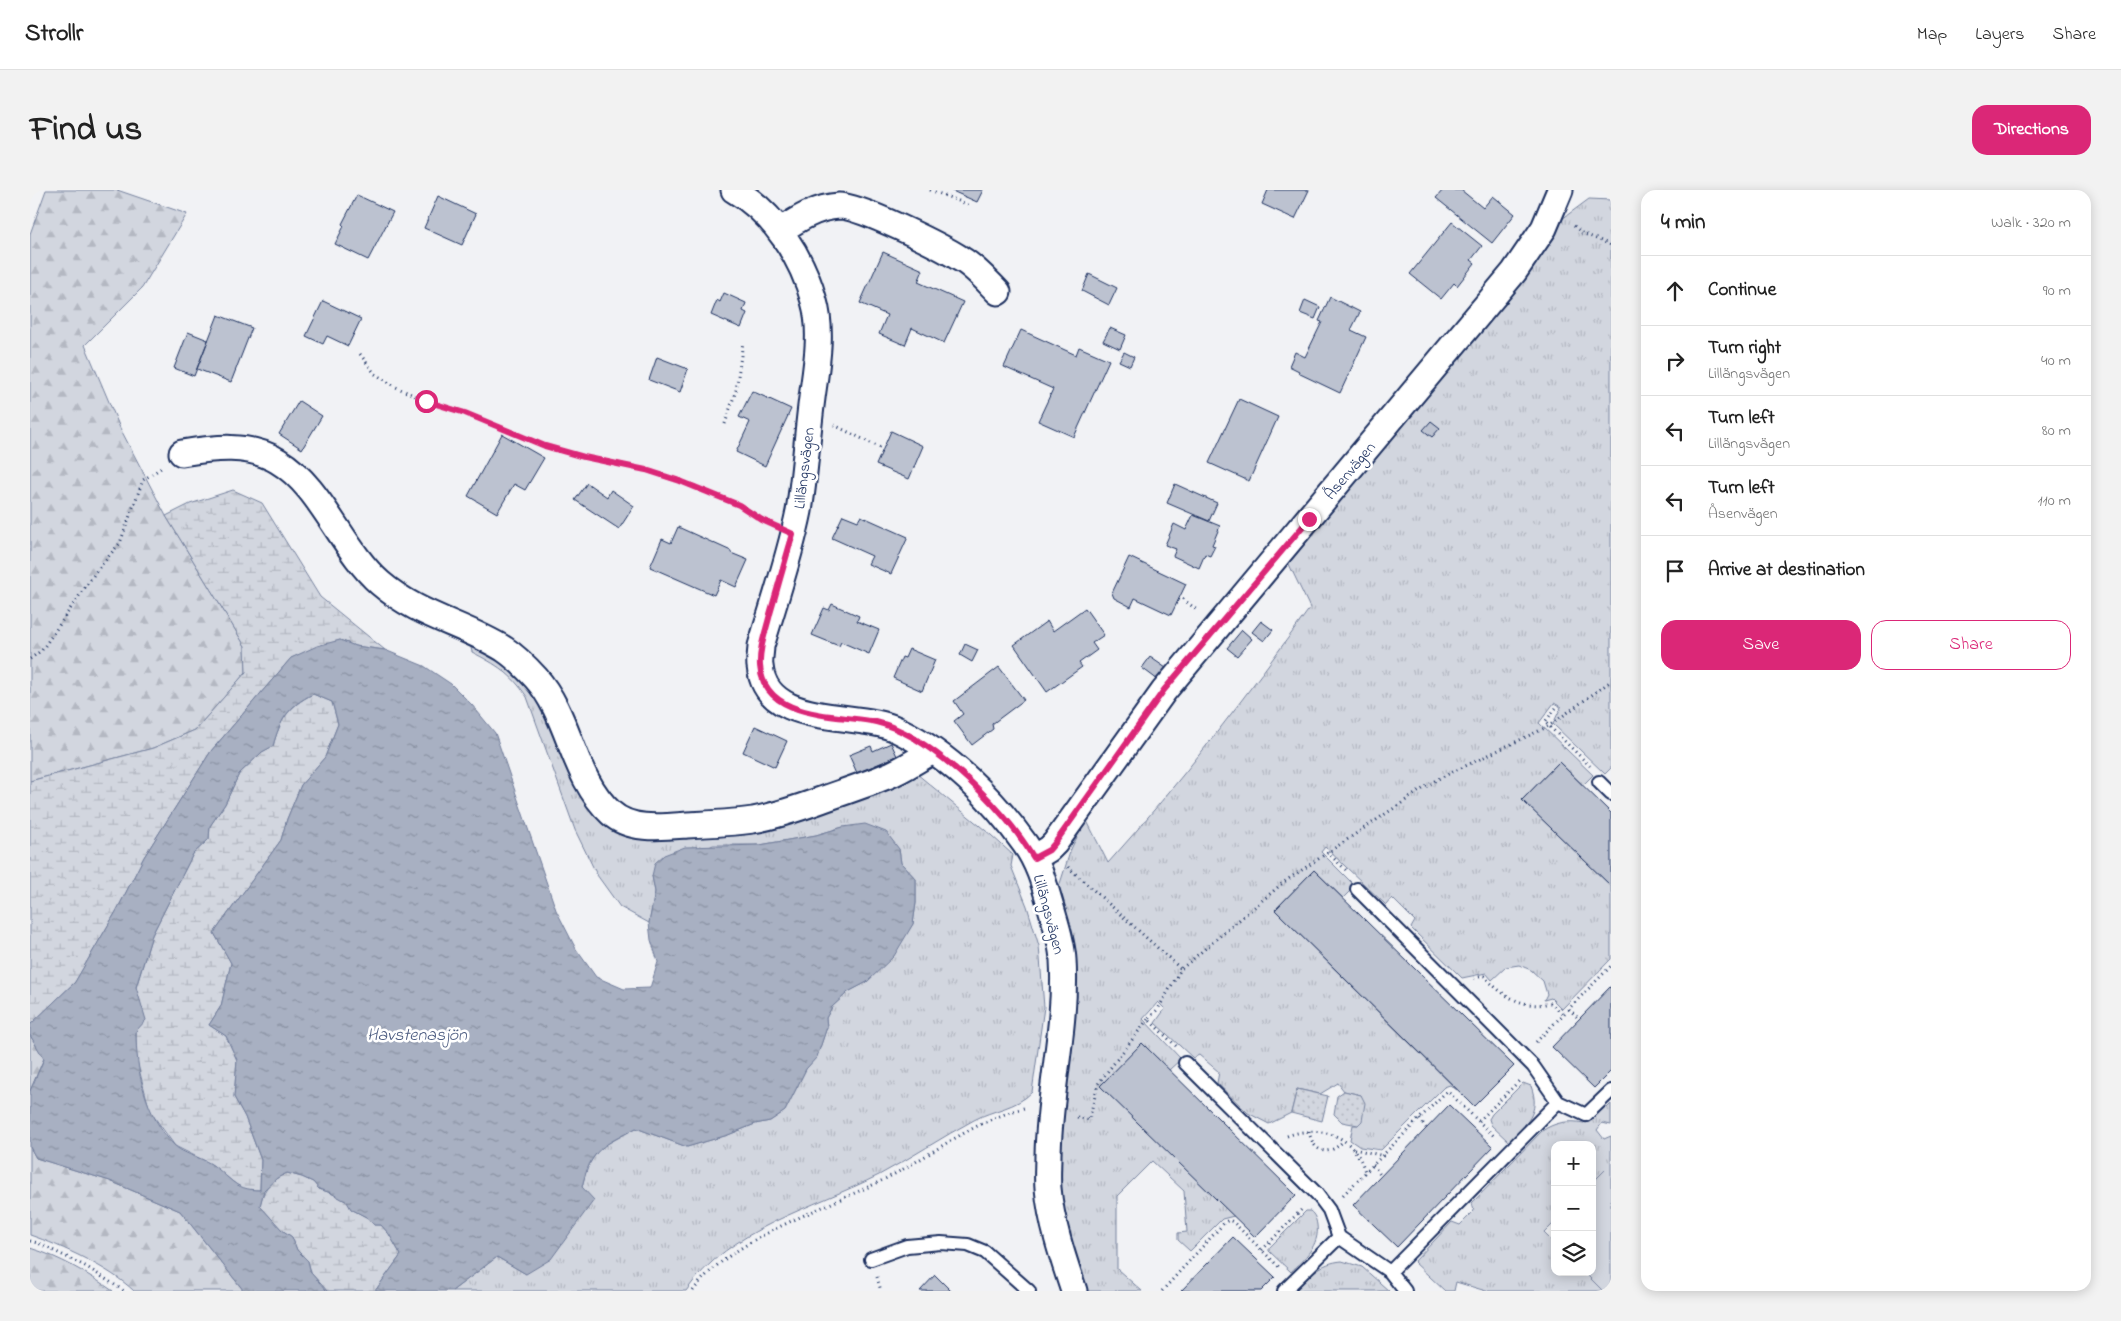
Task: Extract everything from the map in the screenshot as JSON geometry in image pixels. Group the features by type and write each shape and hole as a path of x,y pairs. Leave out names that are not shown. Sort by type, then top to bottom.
{"street":[{"name":"Lillängsvägen","path":"734,190 767,215 780,230 805,274 815,302 817,331 816,366 798,511 761,646 760,666 764,682 774,696 790,707 811,714 878,722 896,728 933,751 986,799 1042,854 1045,889 1063,957 1064,994 1051,1112 1048,1187 1054,1226 1074,1291"},
{"name":"Åsenvägen","path":"1042,854 1069,825 1138,724 1164,690 1514,272 1544,228 1557,199"},
{"path":"780,230 803,216 822,209 840,206 855,210 884,221 961,258 980,272 998,292"},
{"path":"182,453 210,448 239,448 265,455 280,462 302,482 321,505 360,564 381,584 407,603 505,650 523,664 540,682 555,708 578,762 600,802 612,814 625,822 650,827 754,820 789,811 889,775 933,751"}],"lane":[{"path":"1599,782 1611,794"},
{"path":"1357,889 1533,1066 1558,1102 1586,1115 1611,1091"},
{"path":"1185,1063 1317,1194 1329,1210 1339,1236 1390,1272 1405,1291"},
{"path":"1390,1272 1558,1102"},
{"path":"1284,1291 1339,1236"},
{"path":"871,1258 906,1246 941,1243 968,1245 985,1252 1029,1291"}],"path":[{"path":"930,190 969,205"},
{"path":"1557,199 1582,233 1611,245"},
{"path":"725,424 736,390 743,342"},
{"path":"360,354 375,374 396,387 426,401 465,413 545,446 584,457 646,470 680,481 739,505 762,520 793,534"},
{"path":"810,413 883,449"},
{"path":"30,659 42,650 97,570 120,544 143,480 182,453"},
{"path":"693,1291 709,1271 741,1248 887,1178 983,1123 1005,1113 1026,1108 1089,1120 1098,1084 1148,1019 1158,1009 1181,969 1284,882 1436,780 1549,726 1611,681"},
{"path":"1556,708 1546,722 1601,776 1599,782"},
{"path":"1327,852 1358,882 1357,889"},
{"path":"1042,854 1181,969"},
{"path":"1522,1056 1611,966"},
{"path":"1451,984 1484,976 1499,991 1510,998 1537,1006 1550,1003 1563,1014"},
{"path":"1568,1009 1579,1019"},
{"path":"1148,1019 1183,1054 1185,1063"},
{"path":"1479,1121 1533,1066"},
{"path":"1329,1210 1447,1091 1510,1151"},
{"path":"1420,1119 1426,1128"},
{"path":"1285,1137 1304,1130 1334,1134 1354,1149 1363,1164 1365,1172"},
{"path":"1309,1131 1313,1143 1322,1151 1329,1152 1337,1148 1344,1140"},
{"path":"1354,1149 1384,1156"},
{"path":"1373,1165 1381,1176"},
{"path":"1262,1250 1317,1194"},
{"path":"1162,1291 1225,1222 1229,1220 1234,1222 1294,1282"},
{"path":"30,1241 46,1246 87,1267 124,1291"}],"green space":[{"path":"46,190 117,190 187,214 142,288 85,345 120,428 166,516 245,646 246,672 195,730 153,748 30,781 30,234"},
{"path":"1589,199 1611,200 1611,768 1605,774 1553,724 1561,707 1554,703 1539,723 1593,775 1583,785 1559,762 1522,800 1611,886 1611,959 1562,1009 1551,998 1544,1000 1547,994 1543,981 1531,970 1519,965 1506,967 1492,980 1486,973 1462,978 1411,928 1415,921 1392,898 1386,905 1325,847 1321,852 1355,886 1343,898 1314,870 1275,910 1457,1090 1450,1085 1444,1087 1381,1150 1360,1147 1350,1140 1353,1125 1358,1125 1361,1095 1344,1091 1338,1083 1320,1094 1297,1089 1291,1113 1269,1124 1248,1113 1217,1083 1219,1072 1199,1055 1193,1058 1155,1023 1165,1009 1158,1002 1143,1019 1181,1059 1169,1070 1101,1086 1234,1216 1222,1219 1190,1251 1178,1240 1178,1233 1187,1232 1184,1191 1152,1161 1117,1196 1117,1269 1142,1291 1085,1291 1067,1230 1061,1195 1060,1138 1077,996 1073,959 1057,893 1071,849 1086,819 1108,863 1187,770 1310,608 1286,558 1522,275 1562,219"},
{"path":"233,490 262,503 320,597 385,650 355,646 340,640 291,658 211,751 144,857 117,910 75,982 30,1025 30,781 153,748 195,730 246,672 245,646 166,516 190,504"},
{"path":"469,639 498,654 534,690 582,792 671,835 911,769 1013,855 1011,866 1027,906 1039,946 1044,1007 1032,1092 1019,1102 974,1120 879,1175 749,1235 725,1251 704,1269 686,1291 452,1291 497,1257 526,1274 582,1187 587,1167 600,1148 636,1128 687,1147 728,1135 755,1124 770,1121 785,1111 806,1069 817,1056 827,1027 826,1018 832,1007 848,992 867,982 913,924 916,903 916,879 901,863 899,849 843,827 816,835 760,845 713,845 652,876 655,892 649,923 620,907 597,875 575,830 527,697 503,670 472,652"},
{"path":"313,694 332,702 338,724 325,757 301,785 287,819 281,840 214,933 231,963 221,1006 209,1025 226,1036 237,1060 234,1097 245,1117 261,1160 260,1190 243,1190 211,1164 175,1146 150,1111 136,1058 136,988 152,935 193,854 209,839 210,826 225,804 239,774 262,752 273,746 282,722 291,709"},
{"path":"30,1035 44,1058 30,1091"},
{"path":"1523,1083 1531,1086 1534,1095 1533,1111 1526,1123 1509,1142 1491,1125 1489,1119"},
{"path":"1297,1089 1328,1096 1322,1121 1291,1113"},
{"path":"1344,1091 1361,1095 1365,1103 1362,1121 1358,1125 1342,1122 1334,1114 1337,1096"},
{"path":"1611,1104 1611,1125 1602,1123 1597,1130 1604,1139 1611,1136 1611,1164 1596,1179 1596,1141 1551,1141 1551,1226 1544,1233 1551,1240 1551,1276 1588,1276 1603,1291 1486,1291 1456,1282 1454,1291 1445,1291 1414,1262 1452,1222 1460,1225 1474,1211 1472,1203 1542,1131 1562,1122 1584,1123 1603,1105 1607,1108"},
{"path":"30,1147 36,1158 110,1181 180,1211 244,1291 134,1291 124,1282 85,1258 30,1235"},
{"path":"1611,1164 1611,1291 1603,1291 1588,1276 1596,1276 1596,1179"},
{"path":"287,1173 313,1182 319,1189 348,1202 351,1209 368,1218 374,1225 381,1225 389,1234 401,1255 375,1291 327,1291 311,1273 308,1261 297,1250 292,1237 282,1230 260,1206 269,1185"},
{"path":"1306,1211 1310,1211 1316,1219 1316,1239 1306,1257 1291,1272 1269,1251 1269,1248"},
{"path":"30,1248 73,1266 113,1291 30,1291"},
{"path":"1342,1261 1362,1267 1389,1291 1295,1291 1321,1267"}],"water":[{"name":"Havstenasjön","path":"340,640 355,646 385,650 424,666 451,684 472,705 495,733 556,910 576,949 596,977 624,989 650,988 658,962 651,940 649,923 655,892 652,876 655,863 664,855 685,847 760,845 865,824 886,832 899,849 901,863 916,879 916,903 913,924 894,956 867,982 848,992 832,1007 826,1018 827,1027 817,1057 806,1069 785,1111 770,1121 755,1124 728,1135 687,1147 636,1128 607,1144 594,1156 582,1187 594,1200 551,1259 526,1274 497,1257 452,1291 375,1291 401,1255 389,1234 381,1225 374,1225 368,1218 351,1209 347,1202 319,1189 313,1182 287,1173 277,1178 264,1190 260,1206 282,1230 292,1237 297,1250 308,1261 311,1273 327,1291 244,1291 180,1211 110,1181 36,1158 30,1147 30,1091 44,1059 30,1035 30,1025 75,982 117,910 144,857 211,751 291,658 317,646","holes":["313,694 332,702 338,724 325,757 301,785 287,819 281,840 214,933 231,963 221,1006 209,1025 226,1036 237,1060 234,1097 245,1117 261,1160 260,1190 244,1188 233,1182 211,1164 174,1145 156,1120 149,1106 140,1077 136,1031 146,1020 136,987 152,935 193,854 209,839 210,826 225,804 239,774 262,752 273,746 282,721 297,704"]}],"building":[{"path":"950,190 983,190 977,202"},
{"path":"1268,190 1309,190 1295,219 1262,204"},
{"path":"1443,190 1461,190 1483,208 1493,196 1515,214 1492,243 1436,198"},
{"path":"357,195 393,212 368,260 335,244 344,226 342,224"},
{"path":"438,196 476,214 462,245 424,228"},
{"path":"1452,222 1482,246 1471,260 1475,263 1457,286 1454,283 1441,299 1410,274"},
{"path":"883,252 923,270 918,282 963,302 944,343 912,328 905,345 879,334 887,315 860,303"},
{"path":"1089,274 1117,288 1109,305 1082,291"},
{"path":"724,293 746,303 743,311 747,313 741,328 711,315 717,300 720,302"},
{"path":"1330,297 1360,312 1351,330 1366,337 1340,393 1298,373 1299,371 1289,366 1295,352 1305,357 1322,322 1319,321"},
{"path":"1305,300 1320,307 1315,319 1300,313"},
{"path":"323,301 361,319 348,346 327,336 323,344 306,336"},
{"path":"218,315 252,328 231,382 197,369"},
{"path":"1110,328 1126,335 1120,349 1103,341"},
{"path":"1021,330 1076,355 1079,347 1109,360 1074,437 1038,421 1053,389 1004,367"},
{"path":"188,332 208,340 194,376 174,368"},
{"path":"1124,352 1134,357 1130,366 1119,361"},
{"path":"657,357 688,369 680,392 649,380"},
{"path":"752,391 791,409 765,466 736,452 750,422 739,417"},
{"path":"1239,399 1278,417 1249,481 1209,463"},
{"path":"299,401 322,416 302,449 279,434"},
{"path":"1431,421 1440,428 1432,437 1423,430"},
{"path":"891,431 923,446 909,479 876,465"},
{"path":"502,434 544,458 525,490 514,484 497,513 468,496"},
{"path":"587,483 607,497 611,490 634,506 619,529 575,500"},
{"path":"1175,484 1217,503 1209,521 1167,503"},
{"path":"843,515 858,521 861,516 908,537 891,574 868,564 872,556 832,538"},
{"path":"1193,515 1220,526 1212,545 1215,546 1210,556 1205,554 1199,568 1173,556 1176,549 1165,545 1174,524 1186,530"},
{"path":"678,527 748,560 736,587 721,580 714,595 650,567 662,539 671,543"},
{"path":"1129,557 1186,584 1171,615 1135,598 1131,607 1114,598 1112,593"},
{"path":"832,604 859,616 857,621 879,630 869,654 841,642 839,646 812,635 824,608 829,610"},
{"path":"1085,608 1104,635 1092,643 1097,650 1079,663 1082,667 1047,692 1014,645 1047,621 1053,631"},
{"path":"1261,621 1273,630 1264,641 1252,632"},
{"path":"1242,630 1252,639 1237,656 1227,648"},
{"path":"965,644 978,650 972,662 960,655"},
{"path":"909,649 935,660 922,691 893,678 902,657 905,658"},
{"path":"1150,657 1166,668 1158,680 1142,668"},
{"path":"999,667 1024,700 992,724 993,729 972,745 954,721 963,714 954,701"},
{"path":"755,726 787,741 775,767 743,752"},
{"path":"891,743 897,756 857,773 849,755 871,746 873,751"},
{"path":"1559,762 1611,813 1611,886 1522,800"},
{"path":"1314,870 1514,1066 1474,1106 1275,910"},
{"path":"1611,986 1611,1071 1594,1088 1552,1047"},
{"path":"1142,1043 1296,1195 1255,1237 1100,1086"},
{"path":"1449,1105 1493,1147 1397,1247 1353,1205"},
{"path":"1233,1237 1275,1277 1261,1291 1181,1291"},
{"path":"935,1275 951,1291 920,1291"}],"route":[{"path":"426,401 465,413 545,446 584,457 646,470 680,481 739,505 762,520 793,534 761,646 760,666 764,682 774,696 790,707 811,714 878,722 896,728 914,738 933,751 974,786 1010,824 1034,858 1049,850 1055,843 1164,690 1309,519"}]}
